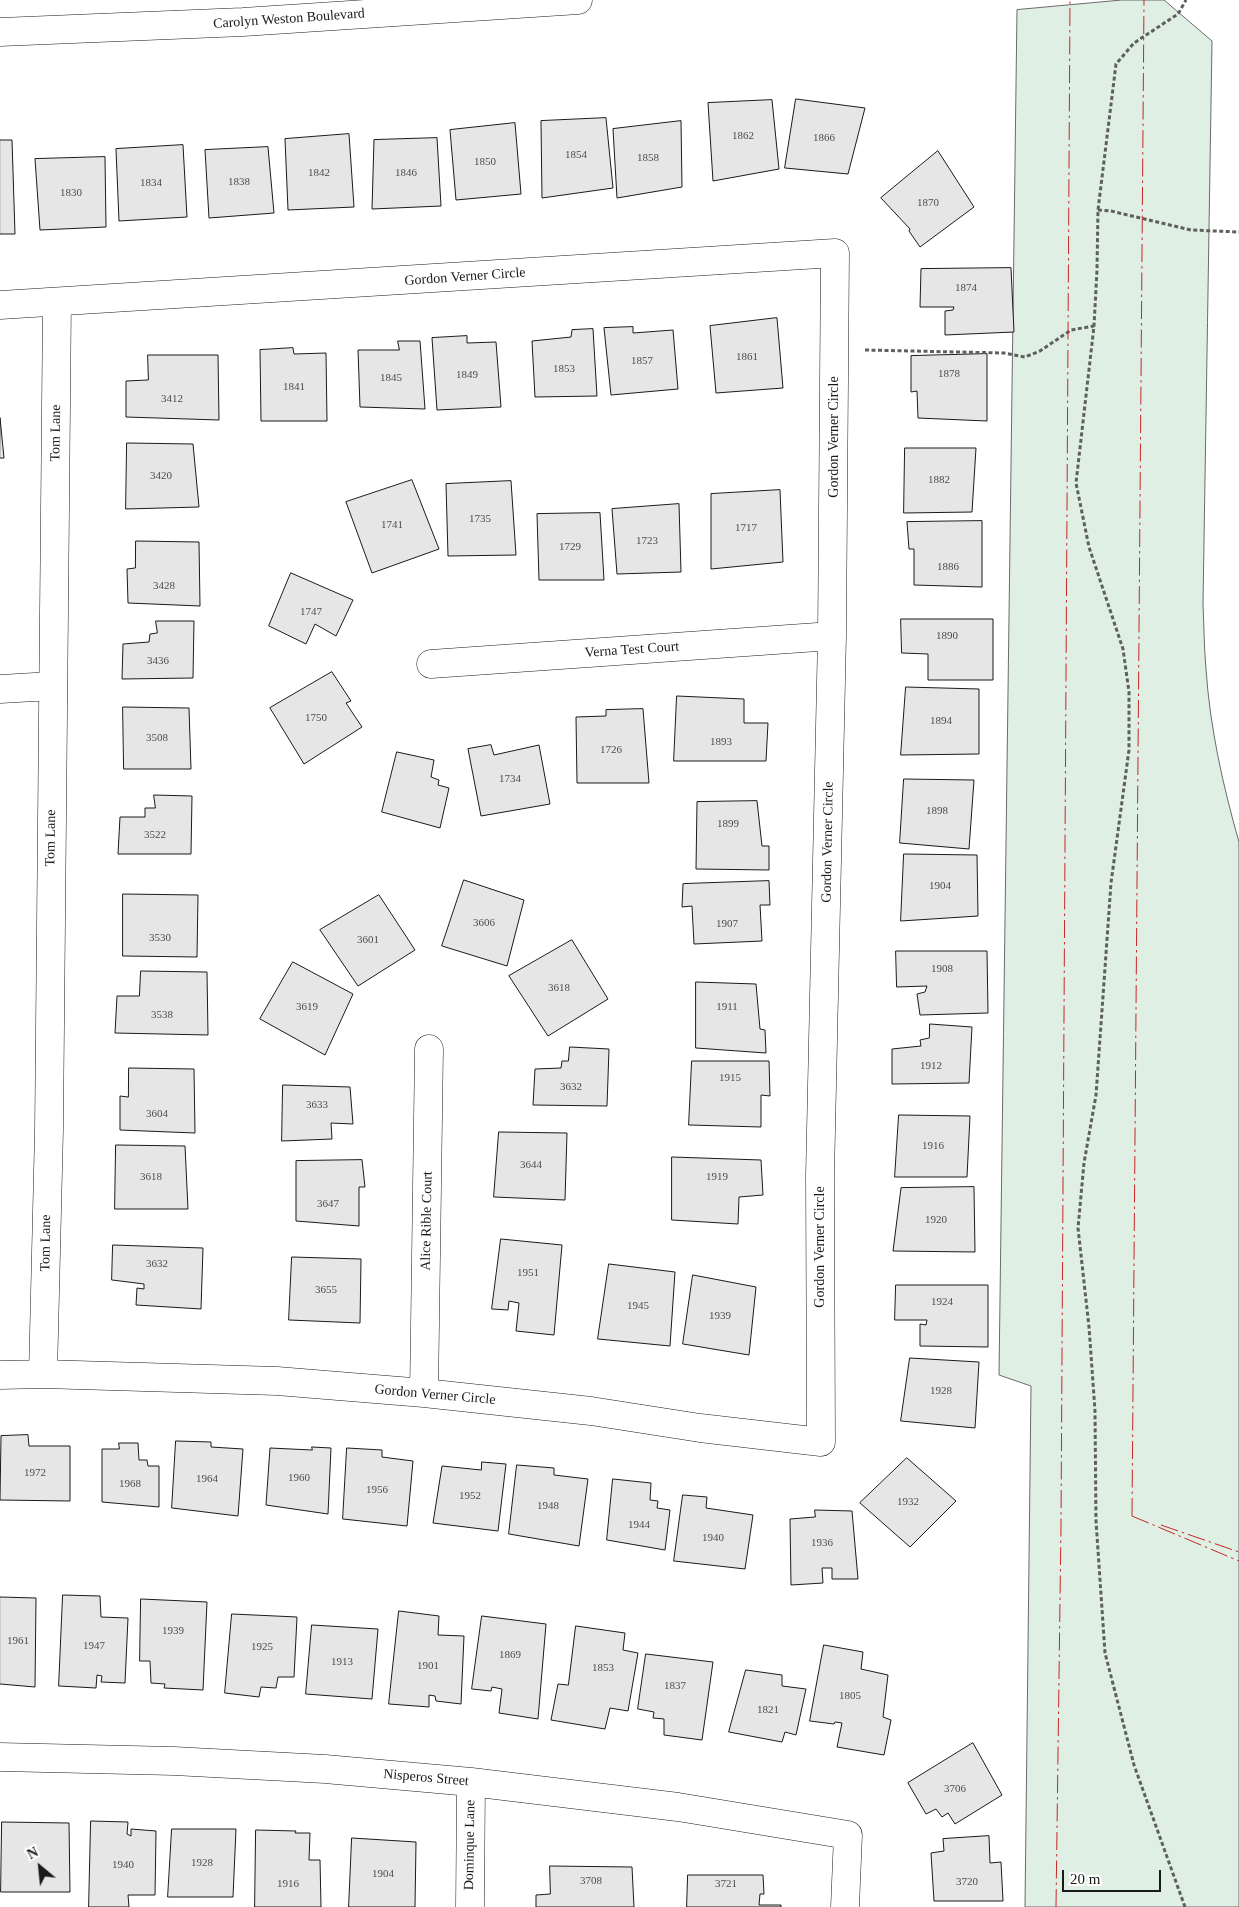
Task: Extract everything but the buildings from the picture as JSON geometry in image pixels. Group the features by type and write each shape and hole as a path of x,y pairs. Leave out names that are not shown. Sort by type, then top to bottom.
{"street":[{"name":"Carolyn Weston Boulevard","path":"0,32 243,11 578,0"},
{"name":"Gordon Verner Circle","path":"0,305 835,253 832,636 820,1176 821,1442 700,1428 591,1411 424,1393 277,1381 43,1374 0,1375"},
{"name":"Tom Lane","path":"43,1374 48,1140 57,302"},
{"name":"Verna Test Court","path":"431,664 832,636"},
{"path":"0,689 52,686"},
{"name":"Alice Rible Court","path":"424,1393 429,1049"},
{"name":"Nisperos Street","path":"0,1757 193,1762 471,1782 678,1807 848,1836 845,1907"},
{"name":"Dominque Lane","path":"470,1907 471,1782"}],"path":[{"path":"1185,1907 1134,1765 1105,1653 1096,1521 1095,1411 1089,1327 1078,1228 1084,1163 1096,1095 1111,883 1129,750 1129,692 1123,649 1089,547 1076,482 1094,326 1098,210 1116,64 1134,43 1178,14 1186,0"},
{"path":"1098,210 1111,211 1191,230 1239,232"},
{"path":"834,349 1004,353 1025,356 1040,351 1071,330 1094,326"}],"green space":[{"path":"1122,0 1164,0 1212,41 1203,604 1205,661 1214,735 1239,842 1239,1907 1025,1907 1031,1386 999,1375 1017,10"}],"power":[{"path":"1056,1907 1061,1525 1070,0"},
{"path":"1132,1516 1144,0"},
{"path":"1132,1516 1239,1561"},
{"path":"1161,1525 1239,1552"}]}
